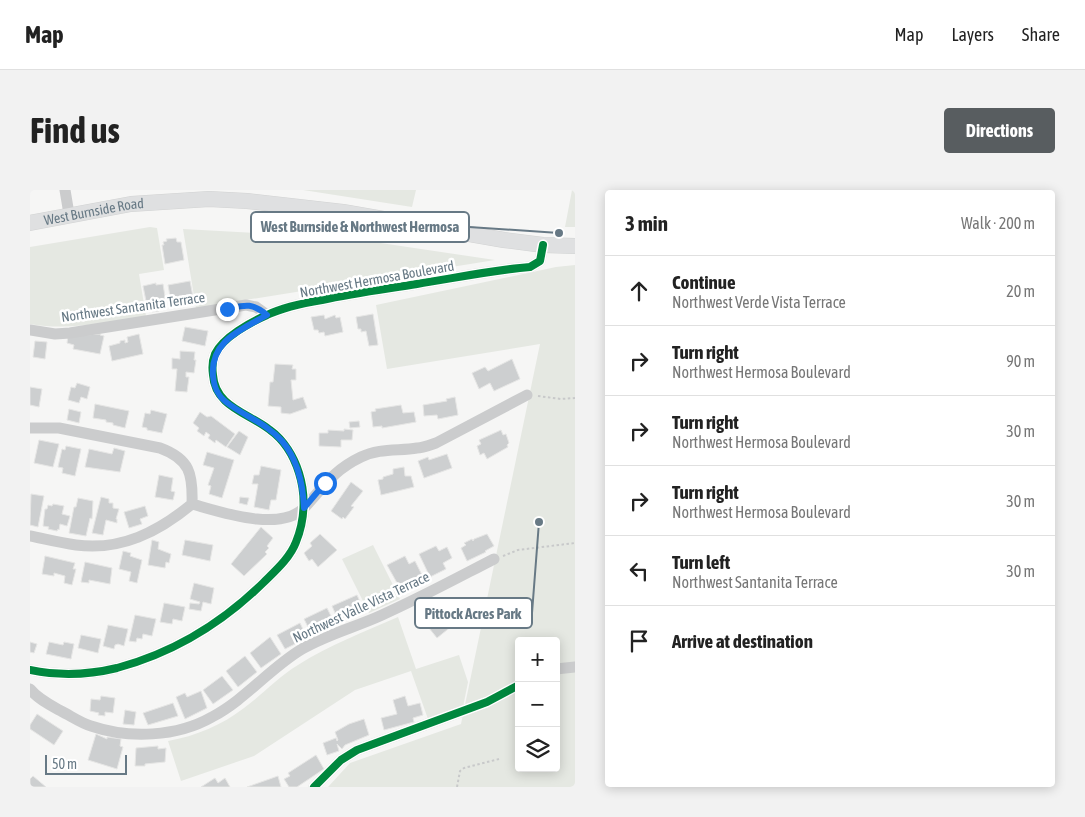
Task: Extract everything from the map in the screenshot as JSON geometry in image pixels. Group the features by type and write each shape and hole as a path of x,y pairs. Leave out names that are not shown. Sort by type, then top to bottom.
{"main road":[{"name":"West Burnside Road","path":"30,223 68,214 132,204 209,199 247,200 343,212 504,240 543,245 575,246"}],"street":[{"path":"65,190 68,214"},
{"name":"Northwest Hermosa Boulevard","path":"30,670 69,675 93,673 166,651 193,637 232,611 253,593 285,560 296,543 304,508 302,483 296,462 273,432 221,397 217,393 214,384 212,366 215,354 229,336 267,315 297,305 530,267 540,261 543,245"},
{"name":"Northwest Santanita Terrace","path":"30,330 70,334 246,305 256,307 267,315"},
{"path":"192,504 231,514 266,519 288,516 304,508 337,471 364,455 387,450 419,448 436,443 528,396"},
{"path":"30,428 59,428 160,448 179,456 188,470 193,490 192,504 163,526 148,534 118,543 84,546 30,536"},
{"name":"Northwest Valle Vista Terrace","path":"30,689 48,704 77,720 90,726 107,730 145,734 192,726 212,718 235,703 277,667 302,649 340,631 382,616 494,559"},
{"path":"560,669 575,667"},
{"path":"314,787 348,754 487,702 515,687"}],"path":[{"path":"528,396 561,400 575,398"},
{"path":"494,559 518,550 575,542"},
{"path":"457,787 460,771 464,768 499,760"}],"shaded area":[{"path":"303,190 416,190 412,207"},
{"path":"572,190 575,190 575,227 565,227"},
{"path":"150,227 157,228 164,270 139,274 146,316 74,326 59,327 30,324 30,247"},
{"path":"183,229 347,238 495,260 196,308"},
{"path":"575,265 575,787 328,787 350,763 461,724 540,344 387,369 376,305 556,267"},
{"path":"373,545 400,599 369,613 342,559"},
{"path":"398,617 416,669 459,655 468,682 463,707 428,719 411,671 355,690 254,756 181,781 168,741 199,733 218,725 236,714 284,675 310,658 347,639"}],"building":[{"path":"176,238 177,242 181,242 184,260 165,264 163,242 167,241 166,239"},
{"path":"190,281 193,297 186,298 187,304 185,306 172,307 168,285"},
{"path":"156,283 156,285 163,284 166,303 158,304 159,311 152,312 152,310 148,311 143,286"},
{"path":"373,314 378,345 369,346 366,331 361,332 361,329 358,329 356,317"},
{"path":"324,315 325,319 335,315 336,318 340,317 343,332 325,336 324,332 319,333 318,330 314,330 311,317"},
{"path":"185,327 208,331 205,346 182,341"},
{"path":"101,334 104,336 100,354 73,349 74,345 67,343 68,336"},
{"path":"139,334 143,354 112,361 109,346 120,343 120,341 125,340 125,343 128,342 127,337"},
{"path":"35,341 47,342 45,359 33,357"},
{"path":"180,351 195,352 194,373 186,372 186,377 189,377 187,392 175,391 177,369 172,369 172,358 180,359"},
{"path":"512,359 520,379 494,391 490,383 479,389 472,373 485,367 488,371"},
{"path":"275,364 293,365 292,369 296,369 296,380 291,380 293,400 303,397 307,408 290,414 281,413 281,407 268,406 270,382 273,382"},
{"path":"77,383 90,387 87,399 81,397 79,403 68,400 71,387 75,388"},
{"path":"30,387 42,389 39,407 30,405"},
{"path":"455,397 458,415 438,419 437,415 424,416 423,405 447,401 446,399"},
{"path":"95,404 129,411 125,428 113,425 113,423 106,422 106,420 93,418"},
{"path":"401,405 403,413 414,412 416,422 382,428 382,426 373,427 371,412 376,411 375,409"},
{"path":"69,409 81,412 79,423 67,420"},
{"path":"151,410 167,414 162,433 142,427 145,413 150,414"},
{"path":"200,412 207,417 211,416 235,434 226,447 216,440 215,443 208,438 210,435 206,432 204,436 197,431 199,428 193,423"},
{"path":"359,421 360,427 350,428 349,422"},
{"path":"344,429 353,430 352,440 341,440 341,447 319,446 319,433 328,433 328,430 344,431"},
{"path":"501,430 503,435 506,434 509,443 508,447 487,459 484,453 480,455 477,446 481,444 479,440"},
{"path":"239,431 248,437 240,455 227,447"},
{"path":"39,440 59,444 53,467 34,463"},
{"path":"66,446 81,449 75,476 62,473 63,468 58,467 62,449 65,450"},
{"path":"114,448 125,451 120,472 85,467 89,449 112,454"},
{"path":"207,452 234,460 222,498 209,494 211,486 208,485 214,468 203,465"},
{"path":"447,454 452,468 424,478 418,461 428,457 429,460"},
{"path":"261,466 281,470 276,500 271,500 269,510 254,507 258,484 252,484 254,475 259,475"},
{"path":"404,467 405,476 411,476 414,487 381,495 378,480 393,474 393,469"},
{"path":"159,475 173,478 171,491 175,492 173,500 155,497"},
{"path":"351,482 363,491 351,506 354,507 345,519 343,517 342,519 331,511"},
{"path":"31,494 44,496 38,527 30,525"},
{"path":"101,497 109,499 109,503 113,503 113,508 119,509 116,519 117,523 106,520 103,535 92,533"},
{"path":"240,497 249,498 247,505 239,503"},
{"path":"78,498 93,501 92,519 90,518 86,536 69,533 74,507 76,507"},
{"path":"53,504 64,506 62,514 70,516 67,526 60,524 57,531 43,526 45,509 47,509 48,505 52,506"},
{"path":"145,506 148,516 140,519 142,524 129,528 124,512"},
{"path":"261,527 273,538 267,546 269,548 265,552 267,554 244,576 231,564"},
{"path":"320,534 337,550 318,567 312,559 309,561 304,553 312,546 310,543"},
{"path":"487,534 494,546 467,561 461,548 466,545 464,543"},
{"path":"152,540 159,542 158,549 171,554 169,563 166,562 165,568 148,565"},
{"path":"185,540 213,545 210,561 182,555"},
{"path":"436,546 439,551 447,547 452,558 443,563 446,569 430,577 419,554"},
{"path":"123,551 131,553 130,556 142,560 137,583 129,581 131,572 119,569"},
{"path":"45,556 75,563 73,569 76,569 72,585 64,583 65,576 54,573 54,576 42,574"},
{"path":"405,556 409,564 415,561 422,575 414,579 415,581 410,583 411,585 401,590 387,565"},
{"path":"85,562 112,568 110,584 89,580 89,583 81,582"},
{"path":"194,583 214,588 211,604 203,602 201,611 189,609 190,603 199,604 200,602 190,599"},
{"path":"357,595 364,611 339,622 332,606"},
{"path":"452,602 463,617 437,638 425,623"},
{"path":"164,603 185,607 182,621 173,619 172,624 160,622"},
{"path":"327,608 335,624 312,635 304,619"},
{"path":"135,615 156,619 152,636 143,634 142,639 137,638 136,642 129,641"},
{"path":"300,623 307,638 285,649 277,635"},
{"path":"108,625 128,629 124,646 118,644 115,645 114,649 103,646"},
{"path":"81,635 101,639 98,653 78,648"},
{"path":"270,637 281,654 261,668 250,653"},
{"path":"30,642 37,644 34,653 30,652"},
{"path":"49,642 63,645 64,642 74,644 71,659 46,654"},
{"path":"245,656 257,672 238,687 226,671"},
{"path":"222,676 233,690 213,704 203,690"},
{"path":"201,691 207,708 185,719 176,697 185,693 187,697"},
{"path":"101,696 115,698 113,713 105,712 105,716 90,711 91,699 100,700"},
{"path":"405,696 408,706 420,703 423,715 413,718 414,722 384,730 381,718 397,714 393,700"},
{"path":"173,703 178,716 148,725 143,713"},
{"path":"125,710 136,712 134,725 123,724"},
{"path":"37,714 63,731 54,745 30,729 30,725"},
{"path":"364,719 369,735 345,745 342,749 337,744 339,751 327,755 323,743 336,738 337,741 335,732 349,724"},
{"path":"96,734 107,739 107,737 121,739 120,746 123,747 117,769 88,760"},
{"path":"158,746 158,749 166,748 165,762 135,766 136,748"},
{"path":"316,755 324,769 297,787 289,787 284,779 290,776 288,773"},
{"path":"33,776 46,787 30,787 30,779"},
{"path":"278,776 281,787 247,787"},
{"path":"215,778 218,783 225,778 230,787 201,787"}],"cycle path":[{"path":"30,670 63,674 95,672 117,668 158,654 196,635 231,611 263,583 290,553 299,534 304,508 303,490 299,473 291,455 280,439 262,424 226,402 215,386 212,370 214,357 219,348 231,336 267,315 301,304 474,274 530,267 540,261 543,245"},
{"path":"314,787 341,760 357,750 487,702 515,687"}],"place":[{"name":"West Burnside & Northwest Hermosa","path":"559,233"},
{"name":"Pittock Acres Park","path":"539,522"}],"route":[{"path":"227,309 251,305 267,315 229,336 221,344 215,354 212,366 217,393 228,403 273,432 283,443 296,462 302,483 304,508 325,483"}]}
